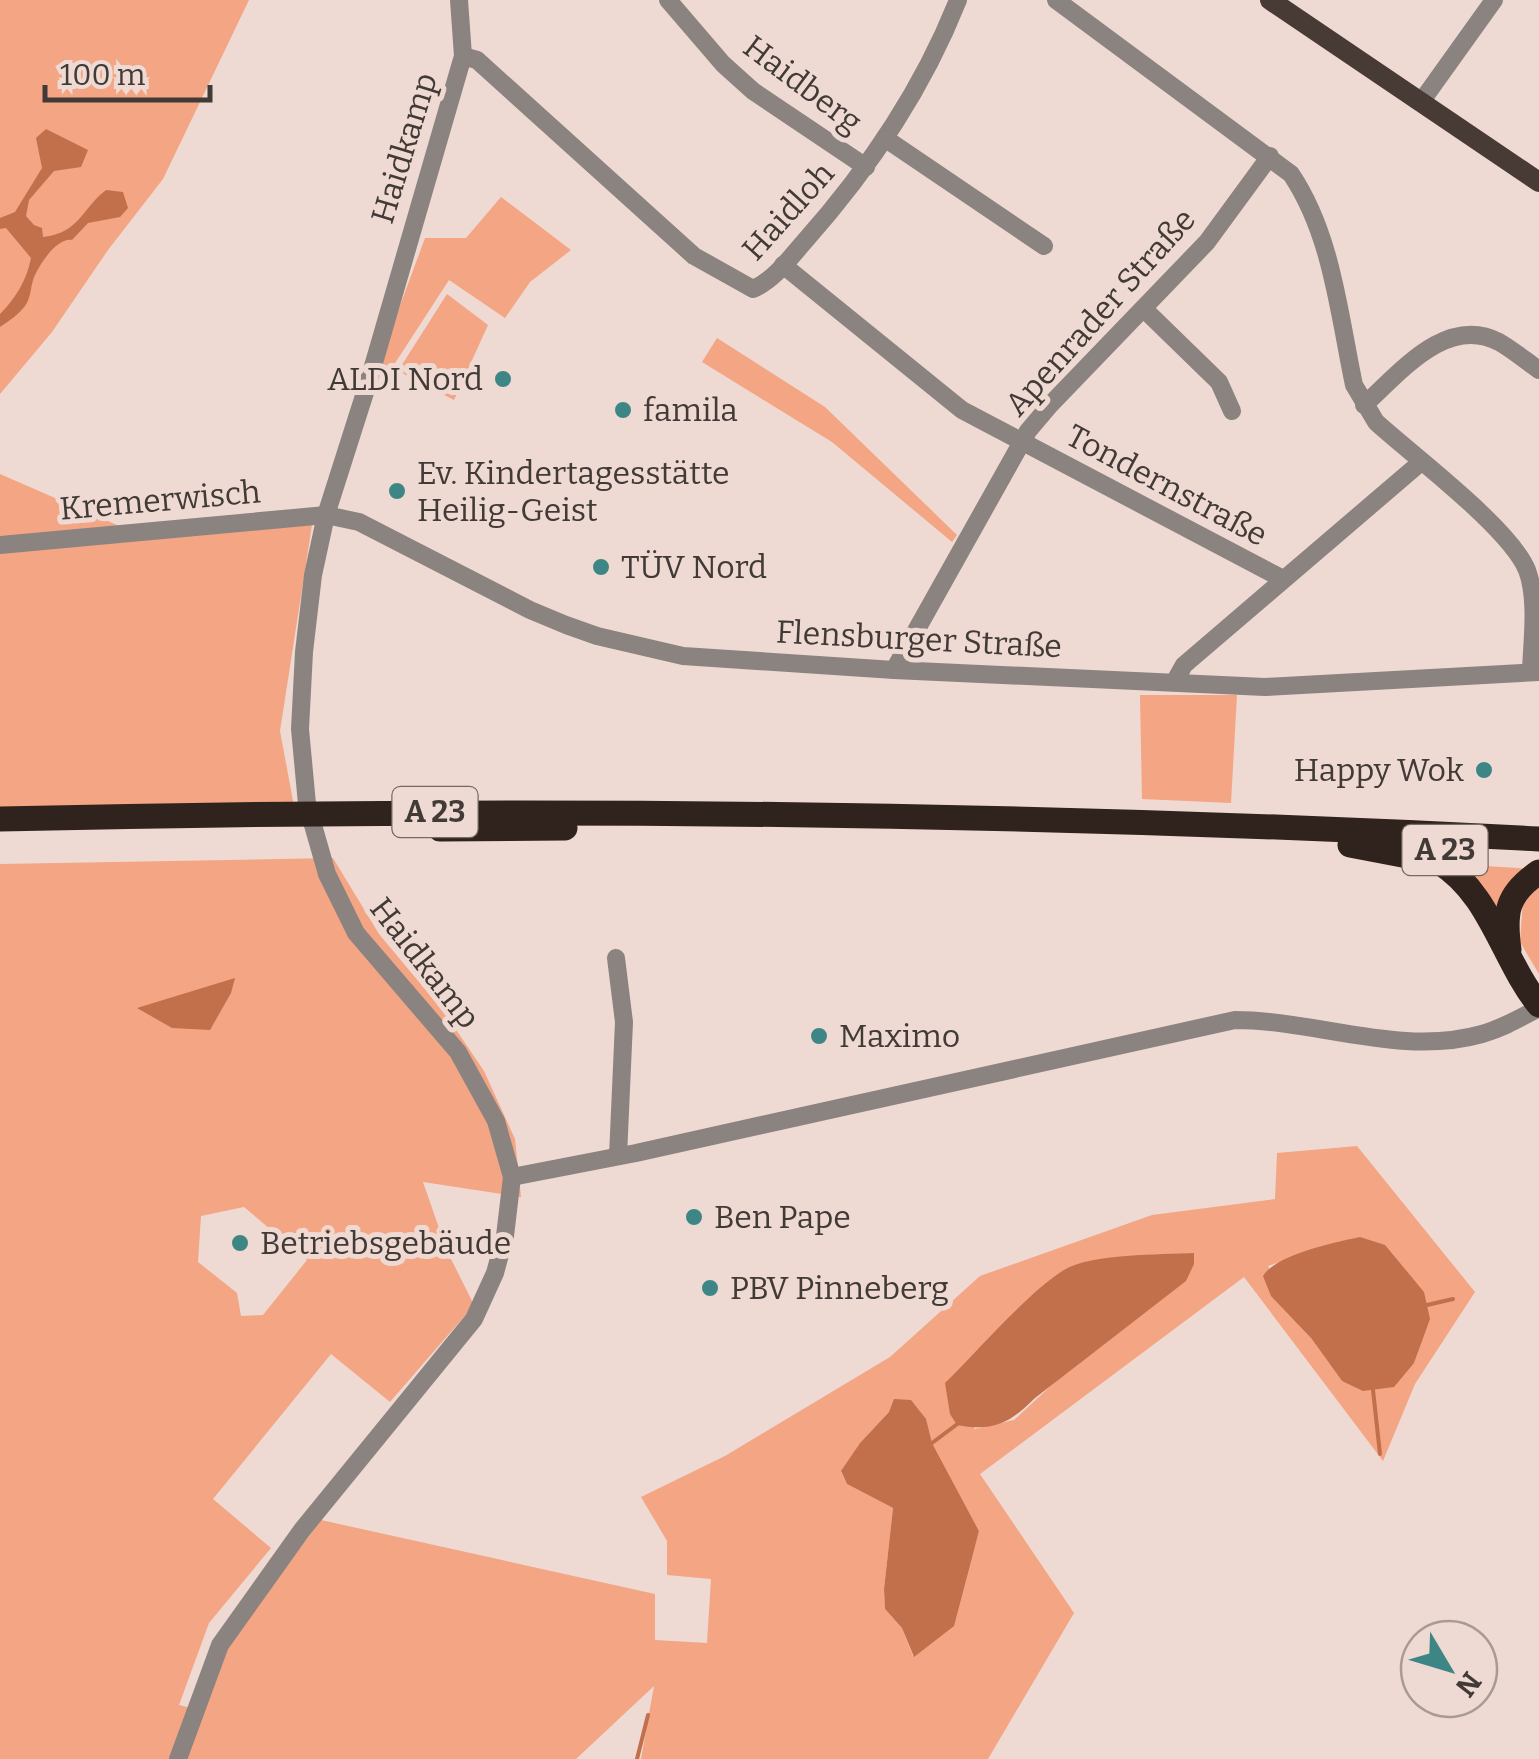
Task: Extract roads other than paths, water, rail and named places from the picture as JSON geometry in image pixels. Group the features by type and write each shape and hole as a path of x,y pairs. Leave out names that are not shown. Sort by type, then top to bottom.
{"highway":[{"name":"A 23","path":"0,819 546,810 1060,818 1539,839"},
{"path":"1476,836 1539,818"},
{"name":"A 23","path":"0,836 553,828 967,833 1539,856"},
{"path":"1350,846 1439,862 1451,869 1472,890 1539,1007"},
{"path":"1510,960 1506,926 1510,903 1520,885 1539,872"}],"main road":[{"path":"1270,0 1539,182"}],"street":[{"name":"Haidkamp","path":"178,1759 220,1645 302,1530 480,1310 504,1236 512,1177 496,1121 458,1052 356,933 327,874 312,827 302,778 300,728 313,575 326,515 463,56 460,0"},
{"name":"Haidberg","path":"668,0 723,64 753,91 866,167"},
{"name":"Haidloh","path":"463,56 478,60 694,256 752,289 764,284 783,265 886,139 932,60 958,0"},
{"path":"1056,0 1291,174 1314,211 1323,238 1354,384 1364,406 1376,422 1486,518 1533,576 1535,672"},
{"path":"1420,102 1494,0"},
{"path":"886,139 1044,246"},
{"name":"Apenrader Straße","path":"894,670 1022,442 1050,404 1207,242 1270,156"},
{"name":"Tondernstraße","path":"783,265 962,410 1283,579"},
{"path":"1144,310 1219,382 1232,410"},
{"path":"1364,406 1432,346 1452,336 1496,340 1539,370"},
{"name":"Tondernstraße","path":"1175,680 1184,665 1420,462"},
{"name":"Kremerwisch","path":"0,544 326,515"},
{"name":"Flensburger Straße","path":"326,515 359,522 530,610 626,644 683,656 894,670 1265,686 1535,672"},
{"path":"616,958 624,1022 618,1156"},
{"path":"512,1177 1235,1020 1263,1020 1414,1040 1478,1035 1506,1026 1539,1007"}],"waterway":[{"path":"1427,1305 1453,1299"},
{"path":"1373,1390 1380,1454"},
{"path":"932,1443 960,1422"},
{"path":"637,1759 648,1715"}],"place":[{"name":"ALDI Nord","path":"503,379"},
{"name":"famila","path":"623,410"},
{"name":"Ev. Kindertagesstätte Heilig-Geist","path":"397,491"},
{"name":"TÜV Nord","path":"601,567"},
{"name":"Happy Wok","path":"1484,770"},
{"name":"Maximo","path":"819,1036"},
{"name":"Ben Pape","path":"694,1217"},
{"name":"Betriebsgebäude","path":"240,1243"},
{"name":"PBV Pinneberg","path":"710,1288"}]}
